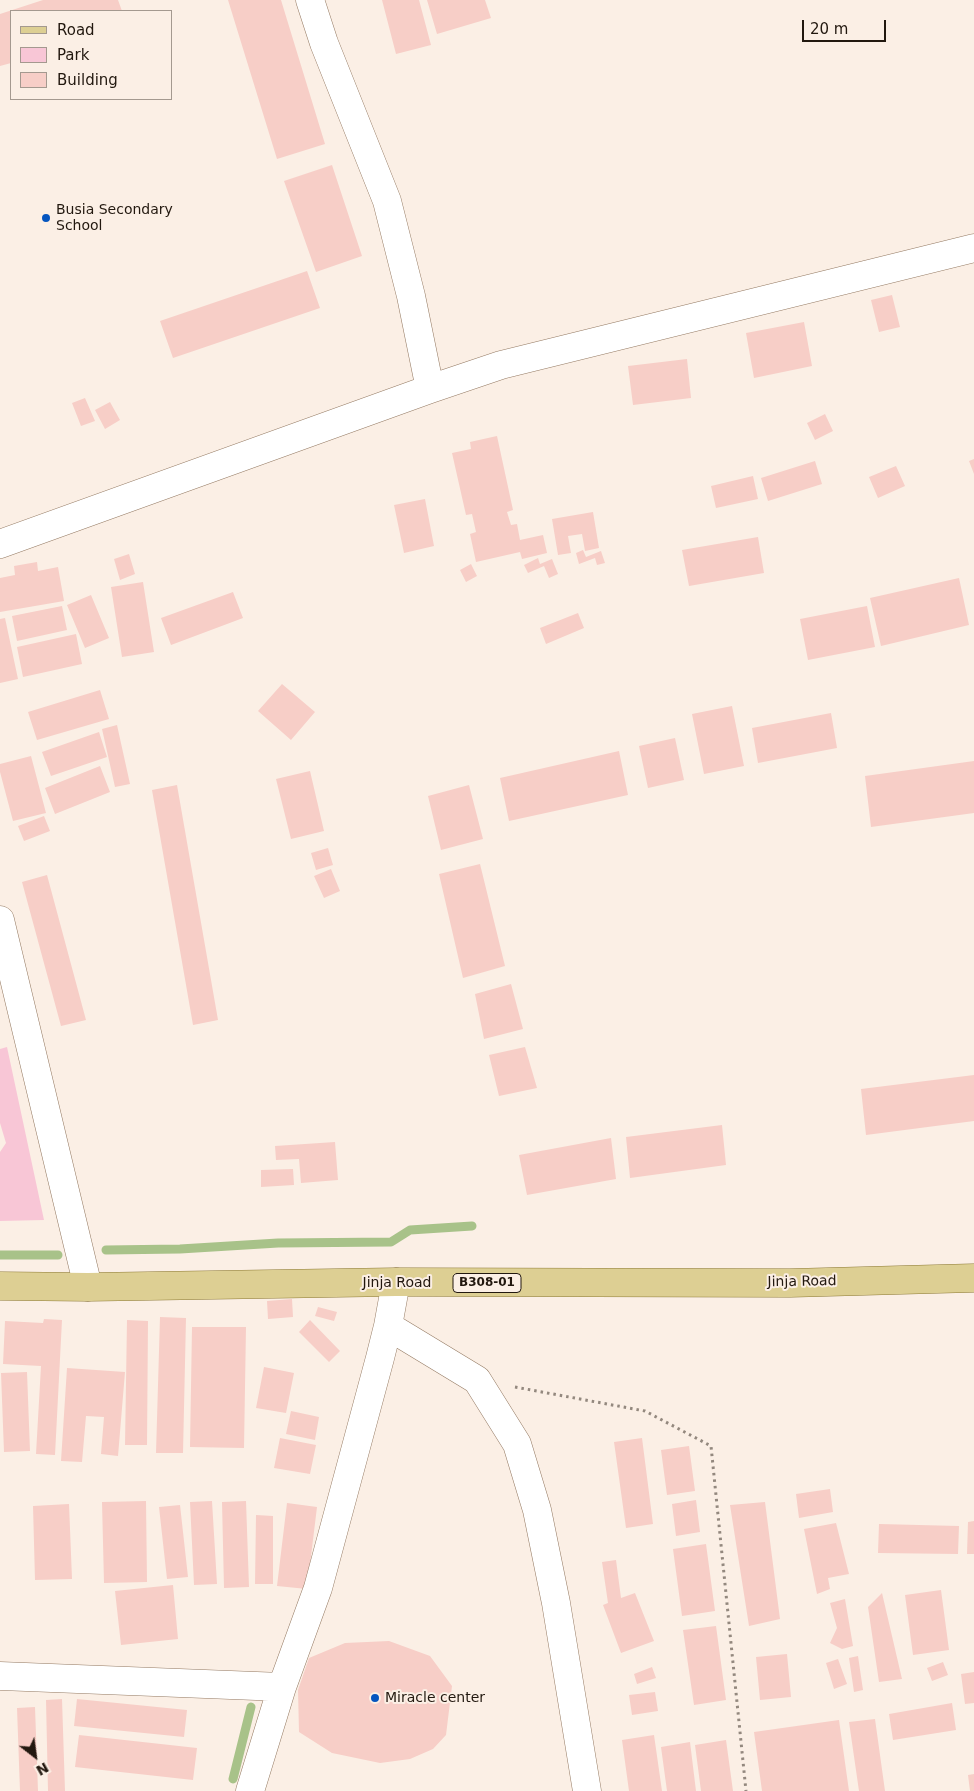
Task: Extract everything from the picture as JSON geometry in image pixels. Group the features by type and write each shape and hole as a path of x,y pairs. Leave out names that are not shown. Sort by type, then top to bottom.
{"main road":[{"name":"Jinja Road","path":"0,1286 88,1287 396,1282 790,1283 974,1278"}],"street":[{"path":"310,0 324,43 387,200 411,296 430,389"},
{"path":"0,544 500,365 974,248"},
{"path":"0,920 88,1287"},
{"path":"250,1791 282,1687 318,1588 388,1326 396,1282"},
{"path":"388,1326 477,1380 517,1444 537,1510 556,1602 586,1791"},
{"path":"0,1676 282,1687"}],"path":[{"path":"477,1380 645,1411 712,1446 746,1791"}],"green space":[{"path":"7,1047 44,1220 0,1221 0,1152 6,1143 0,1123 0,1049"}],"building":[{"path":"43,0 118,0 122,10 12,10"},
{"path":"228,0 281,0 325,144 277,159"},
{"path":"382,0 419,0 431,45 396,54"},
{"path":"427,0 485,0 491,18 437,34"},
{"path":"10,11 10,63 0,66 0,14"},
{"path":"332,165 362,256 316,272 284,181"},
{"path":"307,271 320,308 173,358 160,321"},
{"path":"892,295 900,327 879,332 871,300"},
{"path":"804,322 812,366 754,378 746,333"},
{"path":"687,359 691,398 633,405 628,366"},
{"path":"85,398 95,421 81,426 72,403"},
{"path":"110,402 120,420 105,429 95,410"},
{"path":"825,414 833,431 815,440 807,423"},
{"path":"497,436 513,510 507,512 511,525 517,524 520,540 543,535 547,553 522,559 520,552 476,562 470,534 476,532 472,514 466,515 452,453 471,449 470,442"},
{"path":"974,459 974,474 969,461"},
{"path":"815,461 822,484 768,501 761,478"},
{"path":"896,466 905,486 878,498 869,477"},
{"path":"753,476 758,499 716,508 711,486"},
{"path":"425,499 434,546 404,553 394,505"},
{"path":"593,512 599,548 585,551 582,534 568,536 571,553 558,555 552,519"},
{"path":"758,537 764,573 689,586 682,550"},
{"path":"583,550 586,557 601,551 605,563 597,565 595,558 579,564 576,553"},
{"path":"129,554 135,574 120,580 114,559"},
{"path":"538,558 540,564 552,559 558,574 549,578 544,566 528,573 524,565"},
{"path":"37,562 38,571 58,567 64,601 0,612 0,578 15,575 14,566"},
{"path":"471,564 477,576 466,582 460,570"},
{"path":"959,578 969,625 881,646 870,598"},
{"path":"143,582 154,652 122,657 111,587"},
{"path":"233,592 243,618 171,645 161,618"},
{"path":"91,595 109,638 85,648 67,605"},
{"path":"62,606 67,630 17,641 12,616"},
{"path":"867,606 875,647 808,660 800,619"},
{"path":"578,613 584,628 546,644 540,628"},
{"path":"5,618 18,679 0,683 0,619"},
{"path":"76,634 82,664 23,677 17,647"},
{"path":"282,684 315,712 291,740 258,711"},
{"path":"100,690 109,719 37,740 28,712"},
{"path":"732,706 744,766 704,774 692,714"},
{"path":"831,713 837,748 758,763 752,728"},
{"path":"117,725 130,784 115,787 102,729"},
{"path":"99,732 107,757 51,776 42,752"},
{"path":"675,738 684,780 648,788 639,746"},
{"path":"619,751 628,795 509,821 500,778"},
{"path":"31,756 46,813 13,821 0,772 0,764"},
{"path":"974,761 974,813 871,827 865,776"},
{"path":"100,766 110,792 55,814 45,788"},
{"path":"310,771 324,831 291,839 276,779"},
{"path":"177,785 218,1020 193,1025 152,790"},
{"path":"469,785 483,839 441,850 428,796"},
{"path":"44,816 50,831 24,841 18,826"},
{"path":"328,848 333,865 316,870 311,853"},
{"path":"480,864 505,966 463,978 439,874"},
{"path":"331,869 340,891 324,898 314,876"},
{"path":"47,875 86,1020 61,1026 22,882"},
{"path":"511,984 523,1029 484,1039 475,994"},
{"path":"525,1047 537,1088 499,1096 489,1055"},
{"path":"974,1075 974,1121 866,1135 861,1089"},
{"path":"722,1125 726,1165 630,1178 626,1137"},
{"path":"611,1138 616,1179 527,1195 519,1155"},
{"path":"335,1142 338,1180 301,1183 299,1159 276,1160 275,1146"},
{"path":"293,1169 294,1185 261,1187 261,1170"},
{"path":"292,1299 293,1317 268,1319 267,1301"},
{"path":"318,1307 337,1312 334,1321 315,1316"},
{"path":"160,1317 186,1318 183,1453 156,1453"},
{"path":"44,1319 62,1320 55,1455 36,1454 41,1366 3,1364 5,1321 43,1323"},
{"path":"127,1320 148,1321 147,1445 125,1445"},
{"path":"310,1320 340,1351 329,1362 299,1332"},
{"path":"192,1327 246,1327 244,1448 190,1447"},
{"path":"264,1367 294,1373 286,1413 256,1408"},
{"path":"67,1368 125,1372 118,1456 101,1454 104,1417 86,1416 82,1462 61,1461"},
{"path":"27,1372 30,1451 4,1452 1,1373"},
{"path":"291,1411 319,1417 315,1440 286,1434"},
{"path":"280,1438 316,1445 310,1474 274,1468"},
{"path":"642,1438 653,1524 626,1528 614,1442"},
{"path":"689,1446 695,1491 667,1495 661,1450"},
{"path":"830,1489 833,1512 799,1518 796,1494"},
{"path":"696,1500 700,1532 676,1536 672,1504"},
{"path":"146,1501 147,1582 104,1583 102,1502"},
{"path":"212,1501 217,1584 194,1585 190,1502"},
{"path":"246,1501 249,1587 224,1588 222,1502"},
{"path":"765,1502 780,1619 749,1626 730,1505"},
{"path":"287,1503 317,1507 307,1589 277,1586"},
{"path":"69,1504 72,1579 35,1580 33,1506"},
{"path":"180,1505 188,1577 167,1579 159,1507"},
{"path":"256,1515 273,1516 273,1584 255,1584"},
{"path":"974,1521 974,1554 967,1554 968,1522"},
{"path":"836,1523 849,1574 828,1578 830,1589 817,1594 804,1529"},
{"path":"879,1524 959,1526 958,1554 878,1553"},
{"path":"706,1544 715,1611 682,1616 673,1549"},
{"path":"616,1560 621,1598 635,1593 654,1641 621,1653 603,1605 608,1603 602,1562"},
{"path":"173,1585 178,1639 121,1645 115,1591"},
{"path":"941,1590 949,1650 913,1655 905,1595"},
{"path":"882,1593 902,1679 879,1682 868,1607"},
{"path":"845,1599 853,1646 842,1649 830,1643 837,1628 830,1603"},
{"path":"716,1626 726,1700 694,1705 683,1630"},
{"name":"Miracle center","path":"389,1641 430,1656 452,1686 446,1735 433,1749 410,1759 380,1763 332,1753 299,1732 298,1690 309,1658 345,1643"},
{"path":"787,1654 791,1697 760,1700 756,1657"},
{"path":"858,1656 863,1690 854,1692 849,1658"},
{"path":"838,1659 847,1684 834,1689 826,1663"},
{"path":"943,1662 948,1675 932,1681 927,1668"},
{"path":"652,1667 656,1678 637,1684 634,1674"},
{"path":"974,1672 974,1703 965,1704 961,1674"},
{"path":"655,1692 658,1711 632,1715 629,1695"},
{"path":"62,1699 65,1791 48,1791 46,1700"},
{"path":"77,1699 187,1710 184,1737 74,1726"},
{"path":"952,1703 956,1730 893,1740 889,1714"},
{"path":"35,1707 38,1791 20,1791 17,1708"},
{"path":"875,1719 885,1791 859,1791 849,1722"},
{"path":"839,1720 849,1791 762,1791 754,1732"},
{"path":"79,1735 197,1748 193,1780 75,1767"},
{"path":"654,1735 662,1791 629,1791 622,1740"},
{"path":"726,1740 733,1791 701,1791 695,1745"},
{"path":"690,1742 696,1791 667,1791 661,1747"},
{"path":"974,1774 974,1791 970,1791 968,1775"}],"waterway":[{"path":"106,1250 180,1249 278,1243 391,1242 410,1230 472,1226"},
{"path":"0,1255 58,1255"},
{"path":"233,1779 251,1707"}],"place":[{"name":"Busia Secondary School","path":"46,218"},
{"name":"Miracle center","path":"375,1698"}]}
